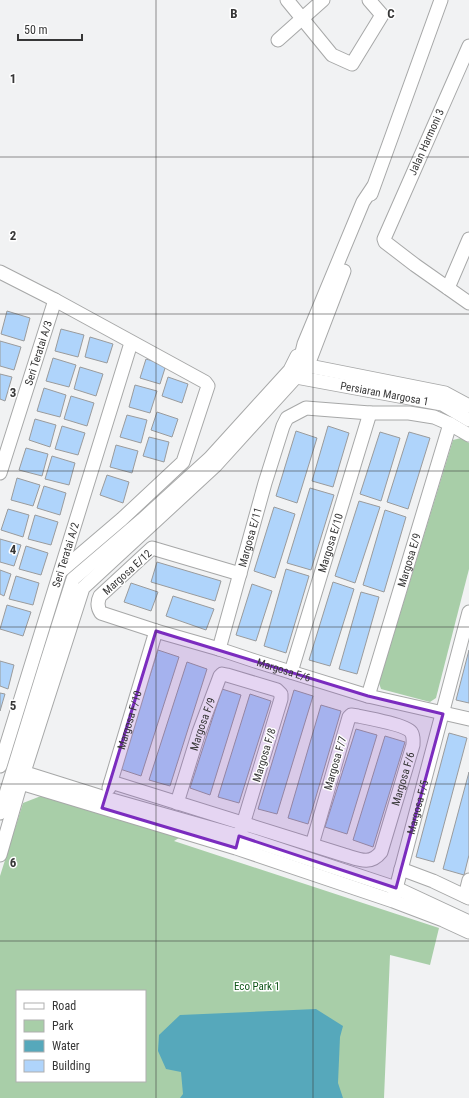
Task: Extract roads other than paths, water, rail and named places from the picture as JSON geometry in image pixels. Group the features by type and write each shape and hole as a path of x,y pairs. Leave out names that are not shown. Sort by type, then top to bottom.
{"street":[{"path":"287,0 332,56 352,64 382,15 369,0"},
{"path":"278,40 323,0"},
{"path":"0,855 17,776 73,600 83,588 215,466 302,370 309,348 362,227 373,187 441,0"},
{"name":"Jalan Harmoni 3","path":"448,288 415,265 385,242 384,239 469,46"},
{"path":"469,239 448,288 469,303"},
{"path":"0,272 205,382 208,386 183,462 122,519 61,571"},
{"name":"Seri Teratai A/3","path":"0,474 54,300"},
{"name":"Seri Teratai A/2","path":"0,766 131,343"},
{"name":"Persiaran Margosa 1","path":"302,370 445,393 469,406"},
{"name":"Persiaran Margosa 1","path":"302,370 442,404 469,420"},
{"name":"Margosa E/11","path":"219,649 283,426 287,418 306,408 370,413"},
{"path":"370,413 409,413 434,417 469,434"},
{"name":"Margosa E/10","path":"291,672 370,413"},
{"name":"Margosa E/9","path":"368,696 450,424"},
{"name":"Margosa E/12","path":"101,613 98,604 100,596 152,548 240,574"},
{"name":"Margosa F/5","path":"393,901 469,612"},
{"name":"Margosa E/6","path":"101,613 368,696 469,719"},
{"name":"Margosa F/10","path":"104,803 156,631"},
{"name":"Margosa F/9","path":"177,803 218,679 222,674 224,674 251,682"},
{"name":"Margosa F/8","path":"238,842 281,699 280,694 276,690 251,682"},
{"name":"Margosa F/7","path":"312,845 349,717 351,715 355,715 384,722"},
{"name":"Margosa F/6","path":"312,845 364,861 372,860 381,852 413,745 413,737 411,732 404,727 384,722"},
{"path":"17,776 104,803 396,888 469,922"},
{"path":"0,813 17,776"},
{"path":"111,782 312,845"},
{"path":"238,842 443,920 469,932"},
{"path":"401,869 467,897 469,880"}],"water":[{"path":"316,1009 343,1026 340,1037 338,1083 343,1098 180,1098 183,1094 181,1072 166,1069 158,1051 159,1035 180,1015"}],"park label":[{"name":"Eco Park 1","path":"257,986"}]}
